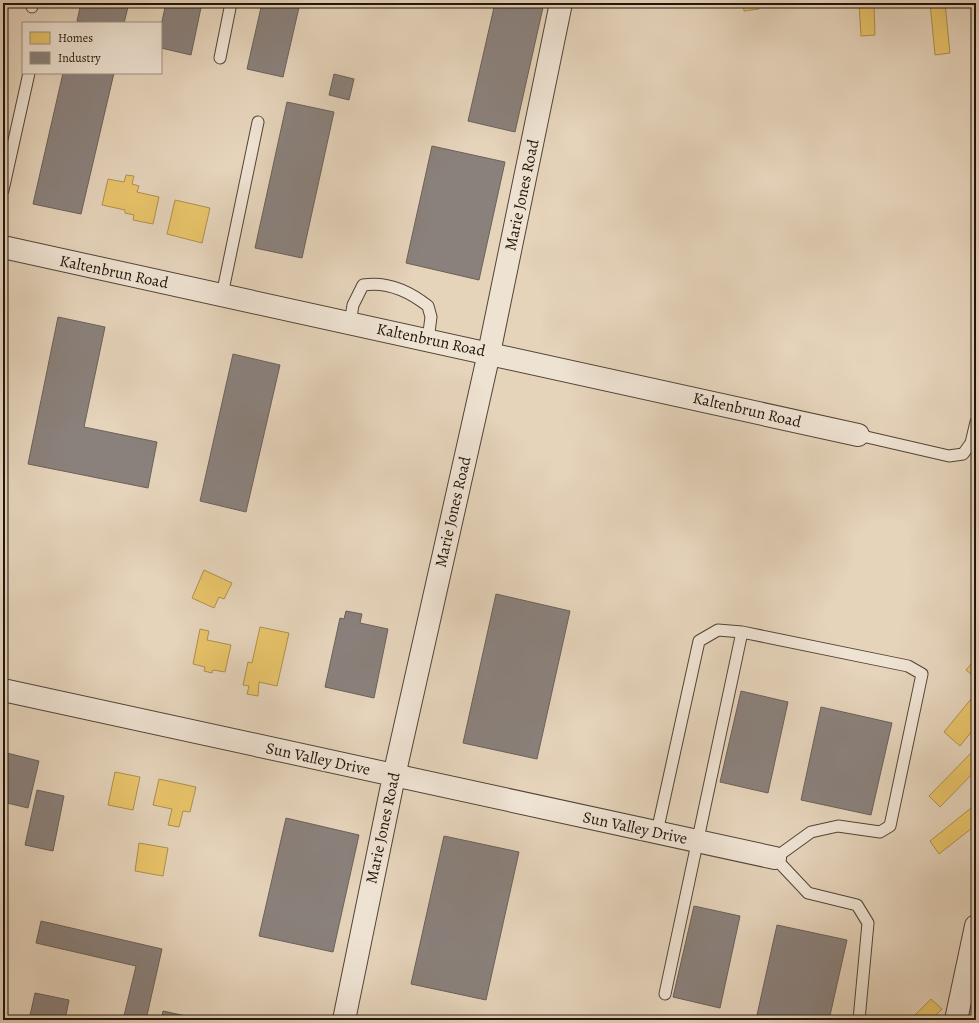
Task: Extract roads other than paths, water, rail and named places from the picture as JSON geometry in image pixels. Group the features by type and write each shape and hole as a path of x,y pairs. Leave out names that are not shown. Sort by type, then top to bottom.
{"street":[{"name":"Marie Jones Road","path":"344,1020 394,776 489,353 561,3"},
{"name":"Kaltenbrun Road","path":"3,247 858,435"},
{"name":"Sun Valley Drive","path":"3,690 775,858"},
{"path":"956,1020 976,926"}],"lane":[{"path":"220,58 231,3"},
{"path":"3,190 29,74"},
{"path":"222,295 258,122"},
{"path":"350,323 353,305 363,285 374,283 387,285 411,293 428,306 430,317 428,340"},
{"path":"858,435 949,456 963,454 971,443 976,422"},
{"path":"657,832 700,641 718,630 742,632 908,666 922,674 890,826 880,832 838,826 812,832 775,858 808,893 857,905 868,923 859,1020"},
{"path":"665,994 742,632"}]}
